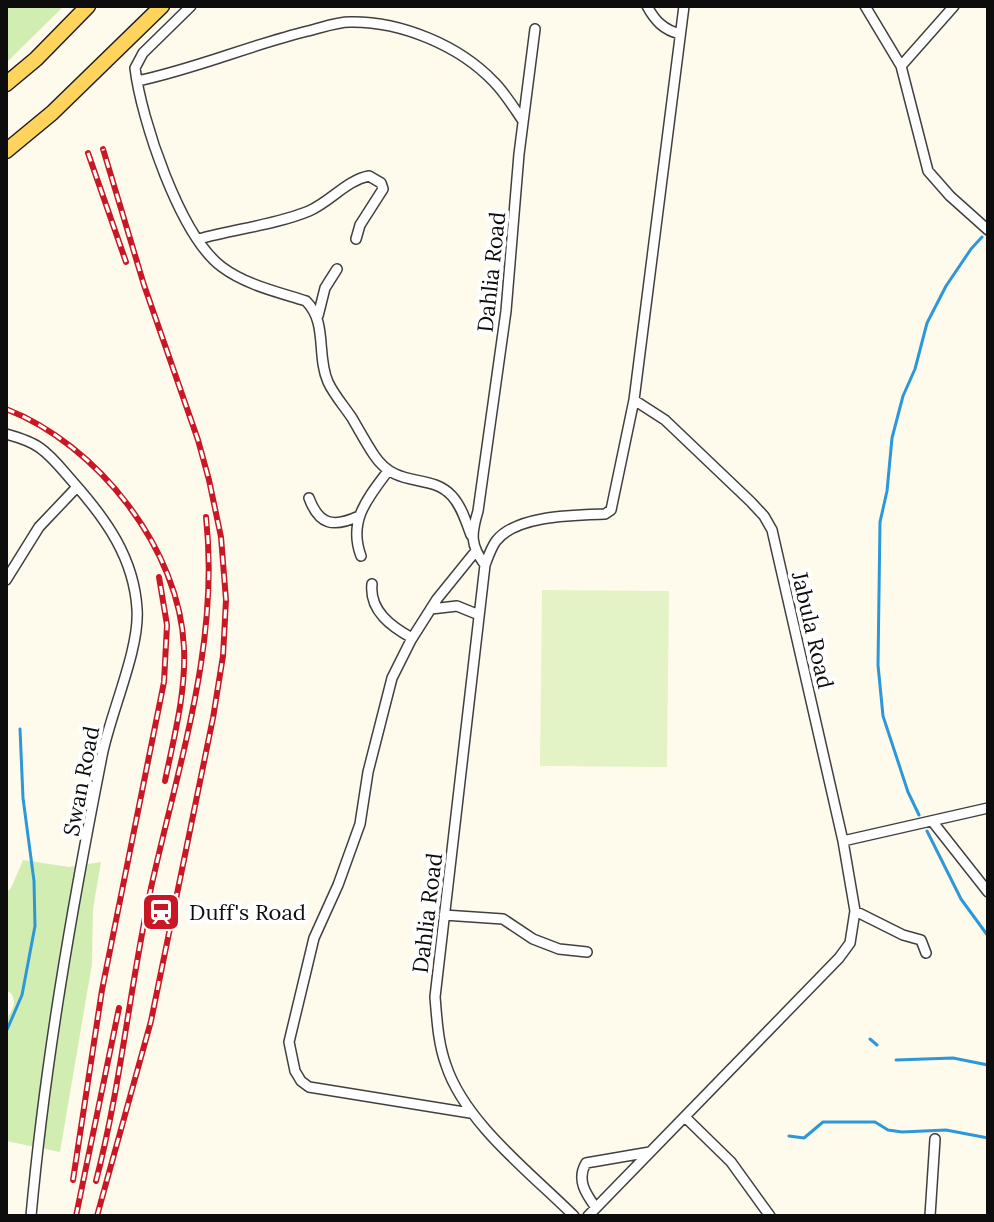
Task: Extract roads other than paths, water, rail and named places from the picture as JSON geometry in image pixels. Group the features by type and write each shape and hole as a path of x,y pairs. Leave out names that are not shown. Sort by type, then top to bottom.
{"main road":[{"path":"6,84 36,59 88,6"},
{"path":"6,151 89,79 162,6"},
{"path":"6,143 22,138"}],"street":[{"path":"191,6 143,53 135,68 154,151 180,209 207,255 235,276 306,301 318,316"},
{"path":"647,6 661,26 680,34"},
{"path":"634,400 684,6"},
{"path":"865,6 901,66 928,171 950,196 988,230"},
{"path":"901,66 954,6"},
{"path":"137,81 298,33 347,22 366,23 435,41 483,71 523,121"},
{"name":"Dahlia Road","path":"485,565 475,552 471,535 478,511 506,311 523,121 535,29"},
{"path":"199,239 307,212 361,177 369,176 381,183 383,189 360,225 356,239"},
{"path":"337,269 325,288 318,316 320,349 329,384 374,455 388,471 451,494 471,535"},
{"name":"Dahlia Road","path":"574,1216 470,1113 449,1074 438,1032 435,997 485,565 494,543 518,527 553,516 605,514 611,510 634,400"},
{"name":"Jabula Road","path":"588,1216 839,958 850,943 855,911 843,841 772,530 751,502 665,420 634,400"},
{"name":"Swan Road","path":"6,434 39,446 112,531 124,553 133,581 138,612 133,643 103,752 87,837 55,1024 31,1216"},
{"path":"361,556 354,534 359,516 388,471"},
{"path":"6,580 39,527 77,487"},
{"path":"309,498 315,514 326,521 347,522 359,516"},
{"path":"470,1113 376,1096 318,1090 301,1081 295,1071 289,1042 314,938 338,885 360,824 368,772 392,678 431,609 475,552"},
{"path":"372,584 372,596 384,619 412,638"},
{"path":"431,609 457,606 479,615"},
{"path":"843,841 988,808"},
{"path":"932,821 988,892"},
{"path":"855,911 903,935 921,940 926,953"},
{"path":"444,915 503,919 533,939 559,949 587,952"},
{"path":"685,1117 731,1162 770,1216"},
{"path":"930,1216 935,1139"},
{"path":"596,1208 585,1193 581,1178 586,1163 650,1152"}],"waterway":[{"path":"919,815 908,792 883,716 878,665 880,522 887,491 892,438 927,323 946,286 982,237"},
{"path":"6,1032 22,995 35,926 34,881 23,798 20,729"},
{"path":"927,831 961,899 988,936"},
{"path":"870,1039 877,1045"},
{"path":"896,1060 953,1058 988,1065"},
{"path":"789,1136 804,1138 823,1122 875,1122 888,1130 902,1132 946,1130 988,1138"}],"railway":[{"path":"97,1216 151,1021 213,718 223,656 226,600 221,537 209,480 144,285 103,149"},
{"path":"88,153 126,262"},
{"path":"6,409 40,425 72,447 101,474 128,504 150,538 167,574 179,611 184,665 179,715 165,781"},
{"path":"96,1181 151,888 202,658 209,564 206,517"},
{"path":"73,1180 102,990 164,682 167,625 159,577"},
{"path":"76,1216 119,1008"}],"place":[{"name":"Duff's Road","path":"161,912"}]}
